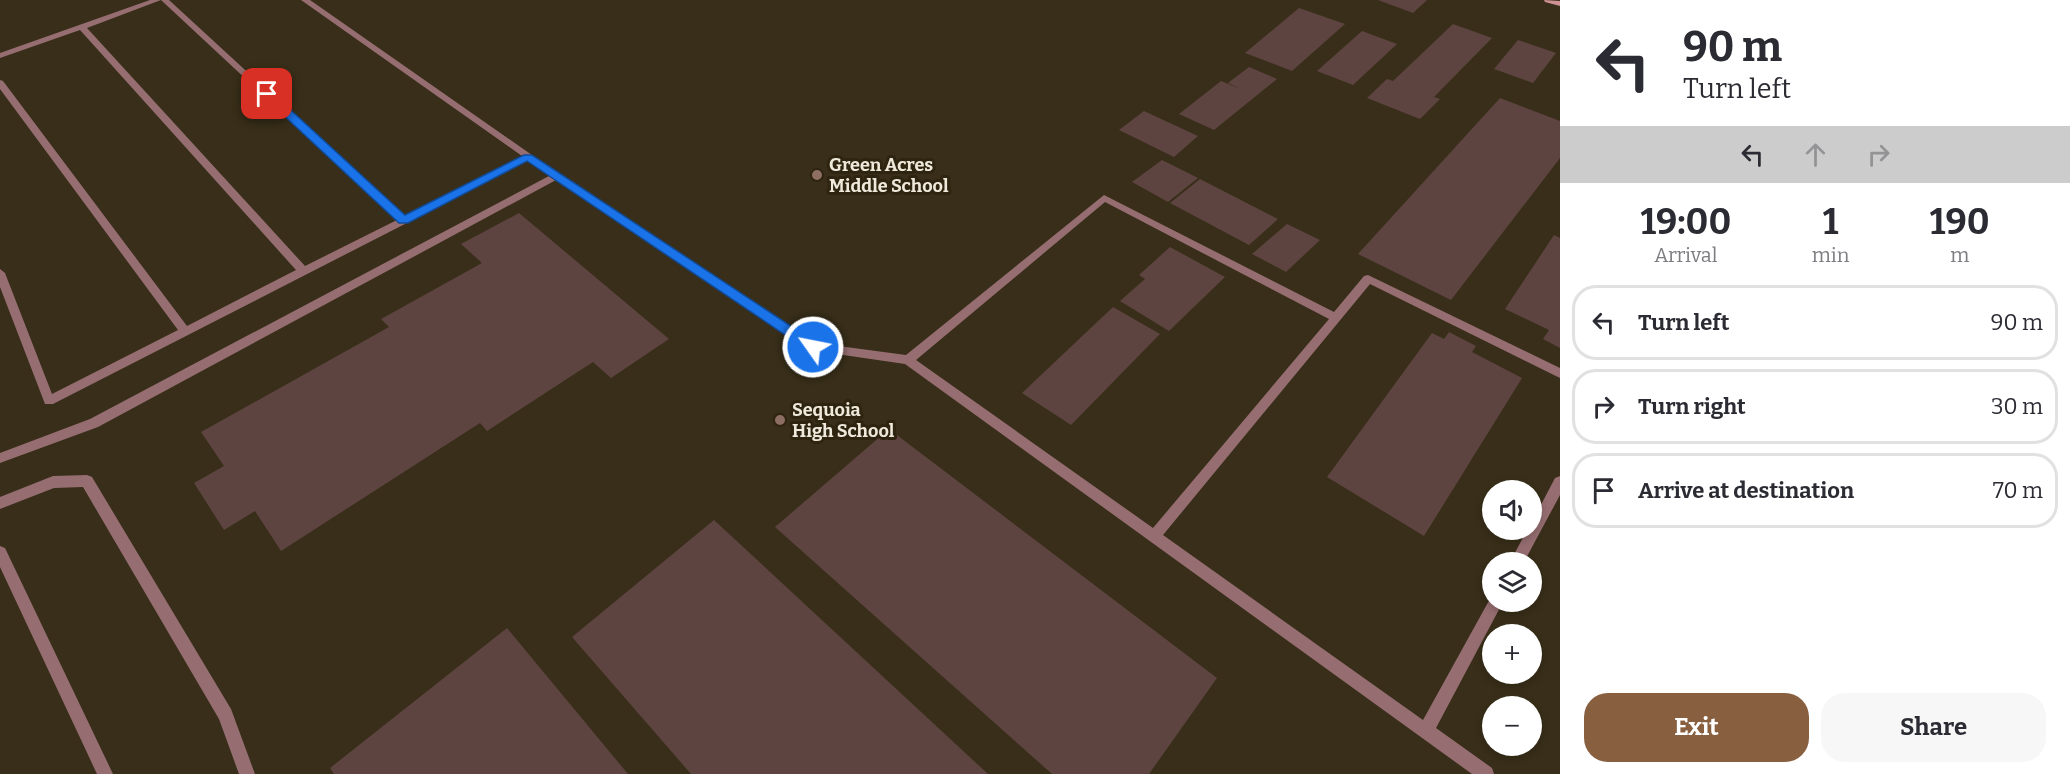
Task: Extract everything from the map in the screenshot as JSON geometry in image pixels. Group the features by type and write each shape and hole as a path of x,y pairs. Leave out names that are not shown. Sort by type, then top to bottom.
{"street":[{"path":"1548,0 1560,4"}],"lane":[{"path":"0,56 157,0"},
{"path":"165,0 404,220"},
{"path":"305,0 528,157 813,347 908,360 1486,774"},
{"path":"82,27 303,272"},
{"path":"0,83 185,332"},
{"path":"0,273 49,401 528,157"},
{"path":"0,458 94,423 556,176"},
{"path":"908,360 1104,198 1335,317"},
{"path":"1153,537 1368,279 1560,373"},
{"path":"0,503 53,482 87,481 225,715 247,774"},
{"path":"1522,552 1560,482"},
{"path":"0,552 105,774"},
{"path":"1426,730 1491,612"}],"building":[{"path":"1378,0 1427,0 1413,13"},
{"path":"1299,8 1345,24 1292,71 1245,53"},
{"path":"1453,24 1492,38 1434,97 1440,99 1420,119 1367,98 1387,79 1393,81"},
{"path":"1362,31 1397,44 1353,85 1317,71"},
{"path":"1518,40 1556,53 1533,83 1494,69"},
{"path":"1249,67 1277,79 1214,130 1179,114 1221,81 1241,89 1228,83"},
{"path":"1500,98 1560,121 1560,158 1451,300 1358,254"},
{"path":"1144,111 1198,136 1174,157 1119,130"},
{"path":"1162,160 1198,178 1168,202 1132,182"},
{"path":"1200,179 1278,219 1249,245 1170,203"},
{"path":"519,213 669,339 611,378 593,362 487,431 480,423 281,551 255,511 224,530 194,483 224,466 201,432 389,327 381,319 482,263 461,244"},
{"path":"1287,224 1320,240 1286,272 1252,254"},
{"path":"1554,235 1560,238 1560,348 1543,339 1549,330 1505,309"},
{"path":"1170,247 1225,277 1169,331 1120,301 1145,279 1139,275"},
{"path":"1113,307 1160,334 1071,425 1022,393"},
{"path":"1449,332 1476,346 1472,352 1522,378 1424,536 1327,477 1432,333 1444,339"},
{"path":"889,429 1217,678 1149,774 1052,774 775,527"},
{"path":"714,520 988,774 691,774 572,637"},
{"path":"507,628 628,774 334,774 330,768"}],"place":[{"name":"Green Acres Middle School","path":"817,175"},
{"name":"Sequoia High School","path":"780,420"}],"route":[{"path":"267,94 404,220 528,157 813,347"}]}
